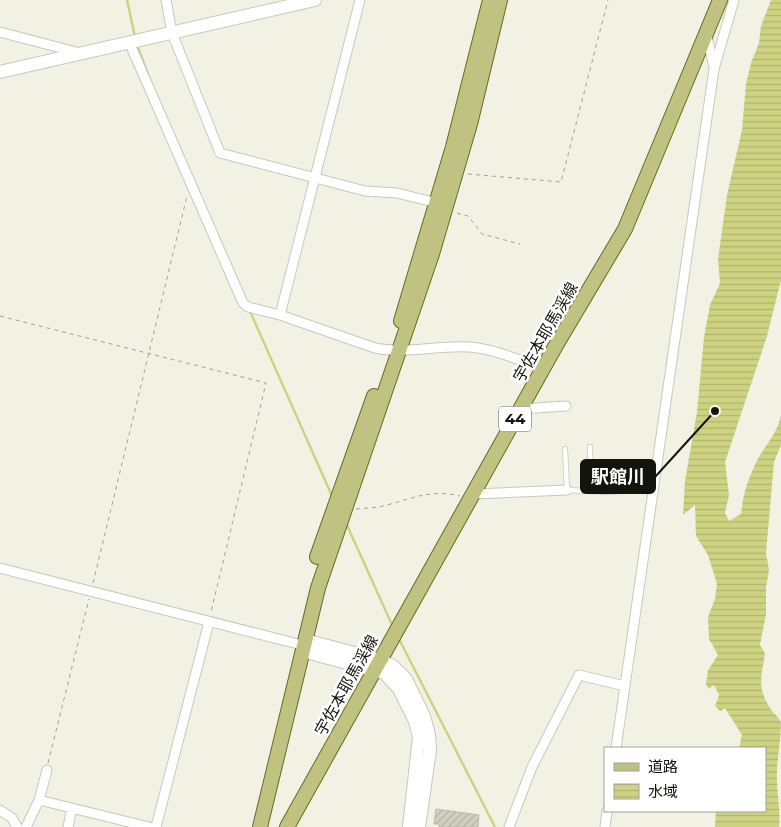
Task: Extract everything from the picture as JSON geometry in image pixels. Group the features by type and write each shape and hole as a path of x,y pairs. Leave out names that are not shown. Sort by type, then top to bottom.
{"main road":[{"path":"260,827 298,644 442,206 490,0"},
{"path":"442,206 457,171 500,0"},
{"name":"宇佐本耶馬渓線","path":"287,827 543,369 625,229 720,0"},
{"path":"250,827 326,529 396,349"}],"street":[{"path":"166,0 172,32 219,152 369,192 402,194 442,206"},
{"path":"0,72 315,0"},
{"path":"280,315 360,0"},
{"path":"616,747 714,70 734,0"},
{"path":"0,32 80,53"},
{"path":"706,33 714,70"},
{"path":"129,42 242,304 375,348 478,348 499,353 543,369"},
{"path":"521,409 566,406"},
{"path":"471,497 567,490"},
{"path":"0,568 298,644 306,652 393,666 406,679 428,728 430,750 419,827"},
{"path":"156,827 209,622"},
{"path":"378,665 396,685 418,726 419,753 409,827"},
{"path":"509,827 532,767 579,675 625,686"},
{"path":"26,827 39,800 46,770"},
{"path":"39,800 72,808 112,823 149,827"},
{"path":"68,827 72,808"},
{"path":"0,810 12,818 17,827"},
{"path":"605,827 607,812"}],"lane":[{"path":"590,447 591,491"},
{"path":"564,449 567,490 608,492 654,488"}],"path":[{"path":"457,171 480,176 562,182 608,0"},
{"path":"46,770 190,183"},
{"path":"442,206 468,216 482,234 520,244"},
{"path":"0,316 266,383 209,622"},
{"path":"342,513 380,507 430,493 471,497"}],"water":[{"path":"771,0 781,0 781,280 767,336 725,462 729,495 725,513 729,521 741,514 749,478 759,457 775,432 781,415 781,445 774,462 766,553 769,570 766,587 766,614 760,645 765,653 761,687 770,708 781,723 777,773 779,827 715,827 716,812 766,812 766,747 739,747 742,735 725,708 720,711 715,706 719,695 714,685 709,689 706,684 708,670 718,655 709,639 708,617 715,599 717,584 708,555 696,536 695,505 683,515 685,481 697,412 704,337 710,305 720,283 718,259 727,195 742,130 746,84 751,63 759,43 761,26"}],"building":[{"path":"436,809 479,815 478,827 439,827 439,824 434,824"}],"waterway":[{"path":"127,0 135,37"},
{"path":"137,45 151,82"},
{"path":"249,309 332,496"},
{"path":"346,523 393,627"},
{"path":"398,637 495,827"}],"place":[{"name":"駅館川","path":"715,411"}]}
